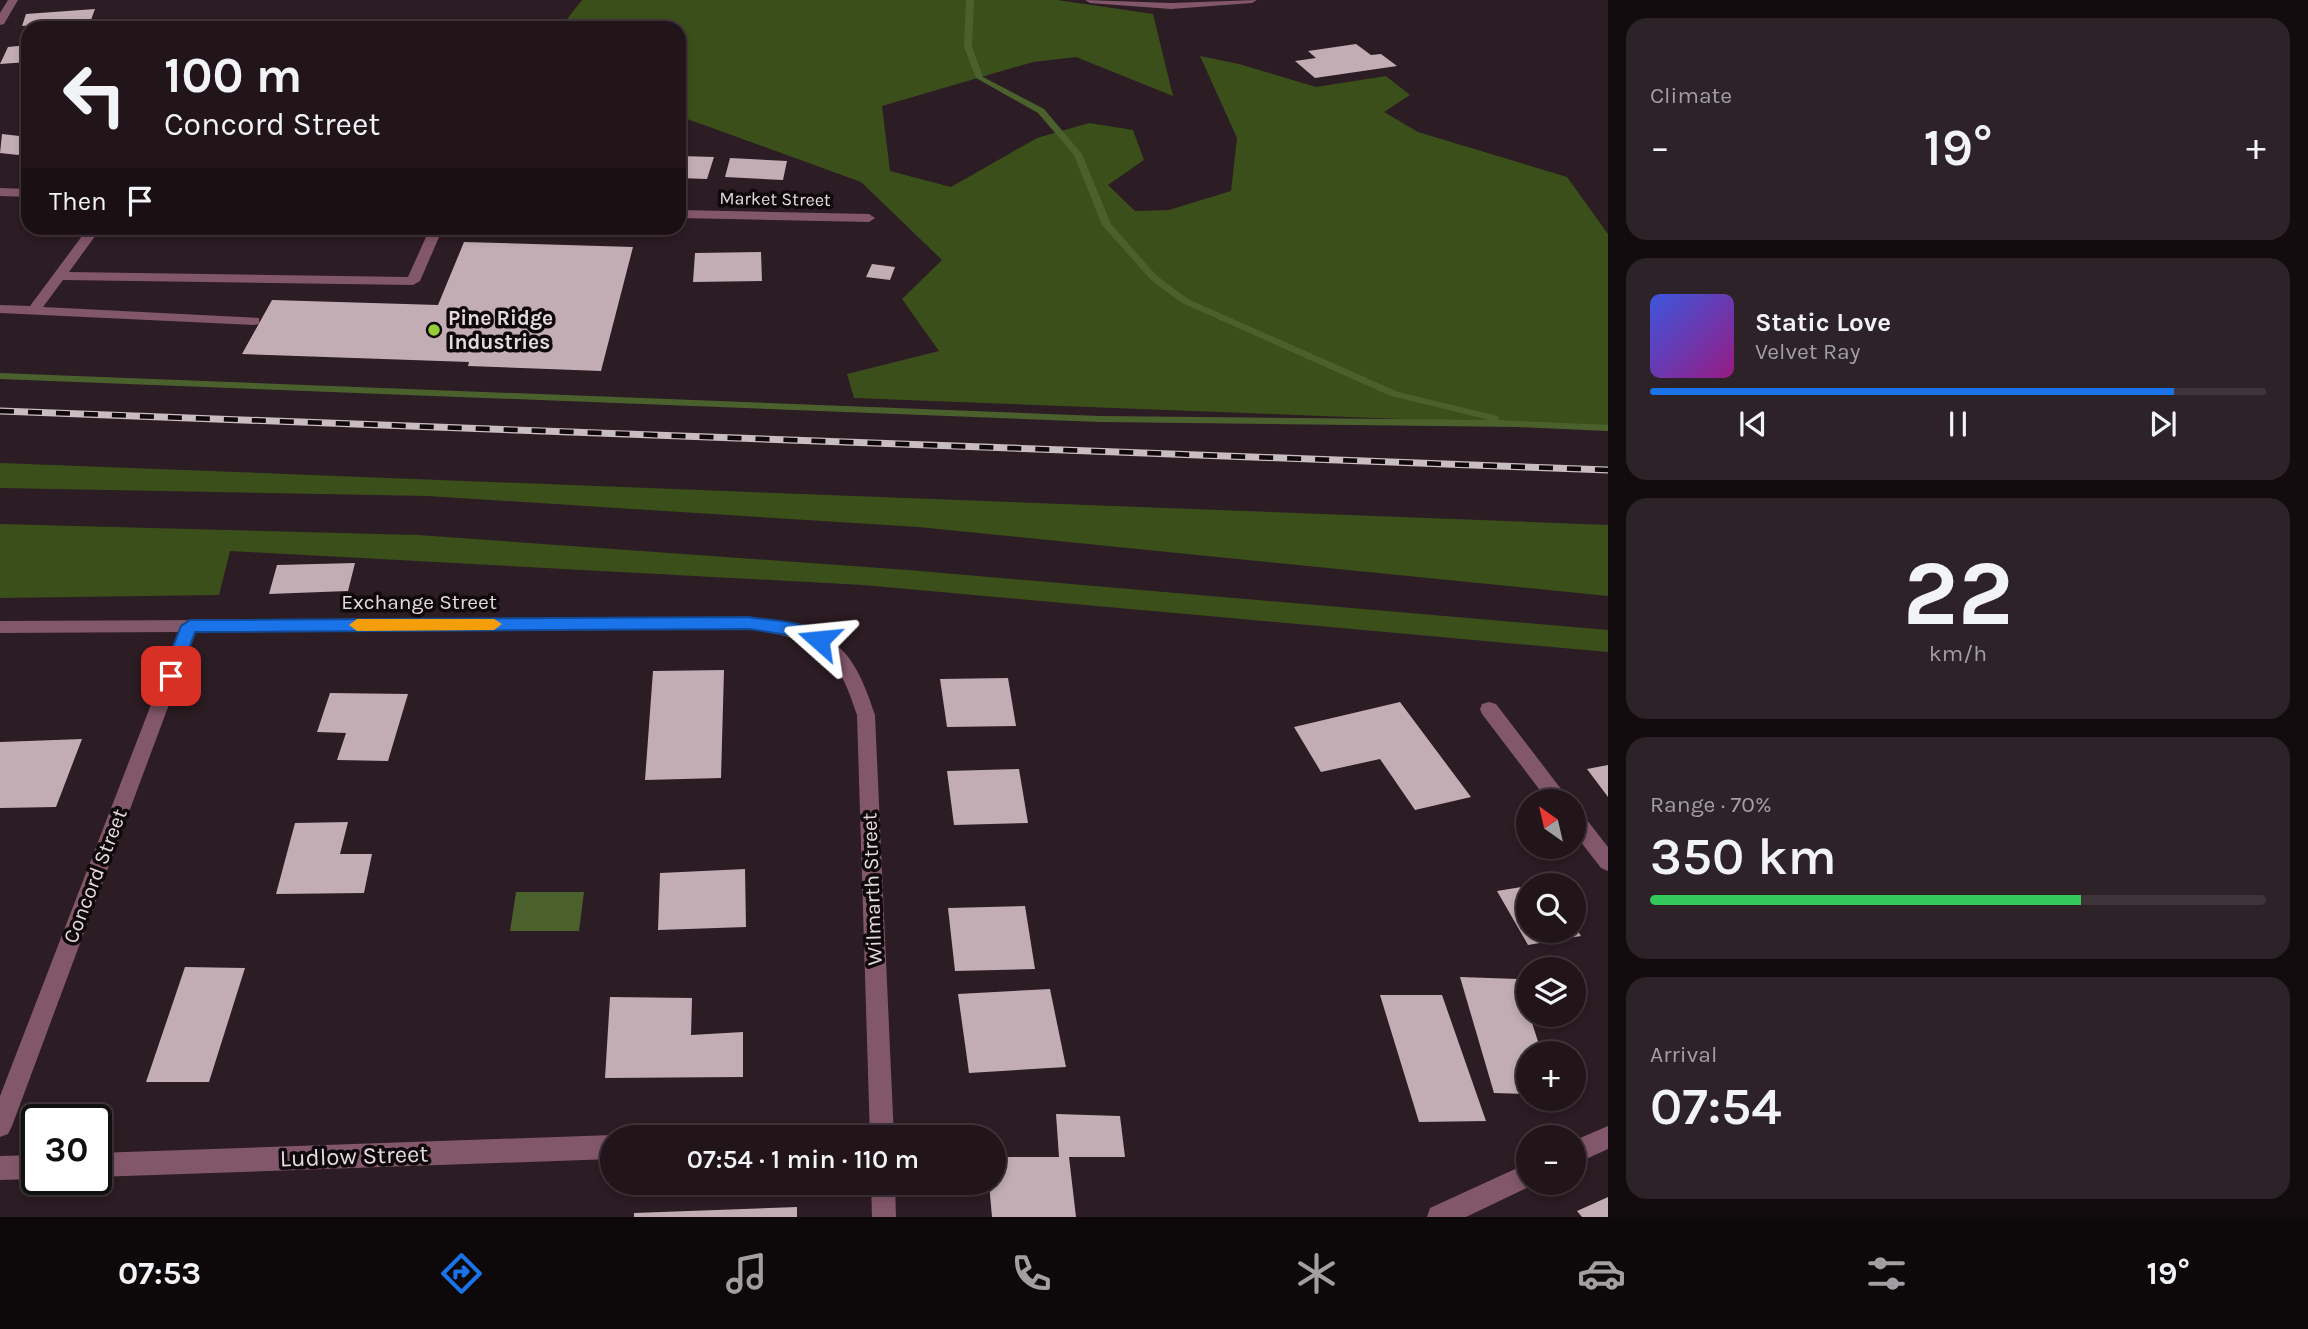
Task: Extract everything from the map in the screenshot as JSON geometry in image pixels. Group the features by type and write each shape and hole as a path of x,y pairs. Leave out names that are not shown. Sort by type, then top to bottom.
{"street":[{"path":"0,22 13,0"},
{"path":"1090,0 1171,6 1252,0"},
{"path":"0,192 21,193"},
{"name":"Market Street","path":"686,214 869,218"},
{"path":"34,310 89,235"},
{"path":"59,275 413,281 433,235"},
{"path":"0,309 254,321"},
{"name":"Exchange Street","path":"0,627 749,623 803,632 835,648"},
{"name":"Concord Street","path":"0,1126 190,626"},
{"name":"Wilmarth Street","path":"835,648 857,682 866,715 882,1125"},
{"path":"1489,709 1551,789"},
{"path":"1586,834 1608,862"},
{"path":"1586,1147 1608,1137"},
{"name":"Ludlow Street","path":"112,1164 600,1147"},
{"path":"0,1168 21,1167"},
{"path":"1439,1217 1516,1181"},
{"path":"883,1195 884,1217"}],"shaded area":[{"path":"582,0 1057,0 1153,14 1173,96 1076,57 1033,62 882,106 890,171 951,187 1037,138 1089,123 1133,130 1144,160 1108,185 1135,211 1169,210 1231,191 1237,138 1200,56 1239,64 1316,87 1386,76 1410,95 1384,112 1418,132 1567,177 1608,234 1608,427 854,398 847,374 939,351 902,299 942,260 861,182 686,119 686,21 566,21"},
{"path":"0,463 1608,525 1608,596 918,527 427,496 0,488"},
{"path":"0,524 418,535 908,570 1608,630 1608,652 863,585 230,551 219,595 0,598"},
{"path":"516,892 584,892 579,931 510,931"}],"building":[{"path":"95,9 91,20 80,21 24,21 26,14"},
{"path":"1356,44 1371,55 1381,54 1397,66 1315,78 1295,61 1316,58 1308,51"},
{"path":"21,46 21,62 0,64 8,47"},
{"path":"2,134 21,136 21,152 18,155 0,153"},
{"path":"686,156 714,157 707,179 686,178"},
{"path":"730,158 787,161 783,180 725,177"},
{"name":"Pine Ridge Industries","path":"464,242 633,247 601,371 468,366 469,362 242,354 272,300 438,305"},
{"path":"761,252 762,281 693,282 695,253"},
{"path":"872,264 895,267 890,280 866,277"},
{"path":"355,563 348,591 269,594 277,565"},
{"path":"724,670 721,778 645,780 653,671"},
{"path":"1008,678 1016,726 947,727 940,679"},
{"path":"330,693 408,694 388,761 337,760 346,733 317,732"},
{"path":"1400,702 1471,797 1415,810 1380,759 1321,772 1294,727"},
{"path":"82,739 56,807 0,808 0,742"},
{"path":"1608,765 1608,797 1587,769"},
{"path":"1019,769 1028,823 954,825 947,771"},
{"path":"348,822 340,854 372,854 364,893 276,894 295,823"},
{"path":"745,869 746,927 658,930 660,873"},
{"path":"1516,888 1516,924 1497,891"},
{"path":"1025,906 1035,969 955,971 948,908"},
{"path":"185,967 245,968 209,1082 146,1082"},
{"path":"1460,977 1516,979 1516,1027 1533,1027 1538,1041 1516,1041 1516,1094 1494,1093"},
{"path":"1050,989 1066,1067 969,1073 958,994"},
{"path":"1380,995 1442,995 1486,1121 1419,1122"},
{"path":"610,997 692,998 691,1035 743,1032 743,1077 605,1078"},
{"path":"1056,1114 1120,1116 1125,1157 1069,1157 1076,1217 992,1217 990,1195 1006,1195 1006,1157 1059,1157"},
{"path":"1608,1197 1608,1217 1582,1217 1577,1211"},
{"path":"797,1207 797,1217 634,1217 634,1213"}],"waterway":[{"path":"970,0 968,47 980,78 1041,111 1078,154 1107,225 1154,278 1185,301 1395,394 1494,418"},
{"path":"0,376 1100,419 1517,424 1608,428"}],"railway":[{"path":"0,411 1608,470"}],"slow traffic":[{"path":"357,625 494,624"}],"place":[{"name":"Pine Ridge Industries","path":"434,330"}],"route":[{"path":"171,676 190,626 749,623 803,632 819,640"}]}
